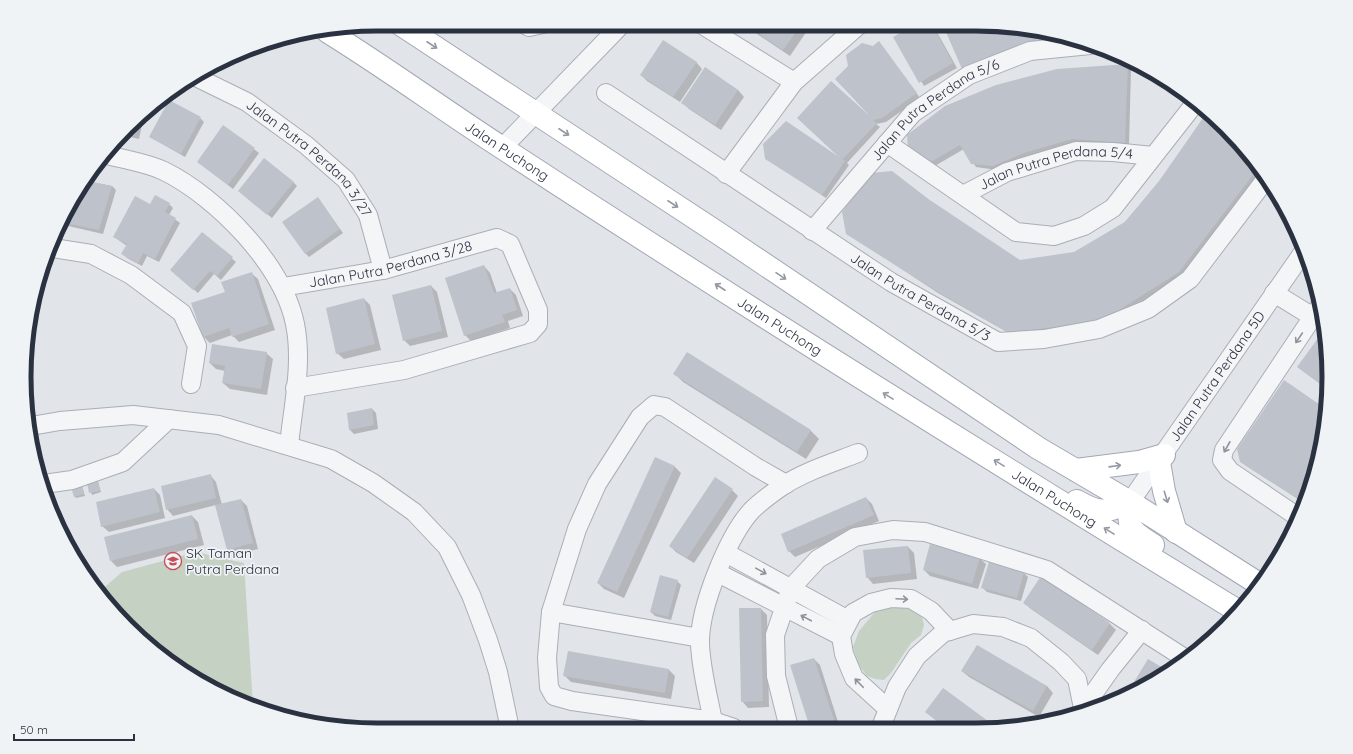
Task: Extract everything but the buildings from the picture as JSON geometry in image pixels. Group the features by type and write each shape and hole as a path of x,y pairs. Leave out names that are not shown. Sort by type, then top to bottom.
{"main road":[{"path":"411,31 932,377 1076,470 1130,502 1255,582"},
{"name":"Jalan Puchong","path":"331,34 386,68 502,148 888,396 1234,607"},
{"path":"1076,470 1162,458 1164,491 1176,532"},
{"path":"1029,482 1045,484 1093,510 1109,511 1130,502"},
{"path":"1130,502 1129,524 1134,532 1186,569 1196,585"}],"street":[{"path":"502,148 615,31"},
{"path":"712,31 794,82"},
{"path":"726,174 794,82 852,31"},
{"name":"Jalan Putra Perdana 5/6","path":"812,231 913,112 969,75 1030,51 1080,47"},
{"name":"Jalan Putra Perdana 3/27","path":"200,79 247,102 306,145 346,180 368,215 383,270"},
{"name":"Jalan Putra Perdana 5/3","path":"606,93 891,282 998,342 1044,339 1099,329 1148,309 1190,279 1263,183"},
{"path":"887,143 1016,232 1054,236 1084,226 1113,208 1192,107"},
{"name":"Jalan Putra Perdana 5/4","path":"963,195 1007,172 1076,152 1113,152 1153,156"},
{"path":"111,156 163,171 195,192 232,221 267,262 283,287 295,324 298,364 289,445"},
{"name":"Jalan Putra Perdana 3/28","path":"283,287 383,270 497,238 510,244 538,310 538,324 530,334 404,370 295,388"},
{"path":"56,248 91,254 131,275 182,313 197,346 191,384"},
{"name":"Jalan Putra Perdana 5D","path":"1130,502 1162,458 1300,256"},
{"path":"1274,293 1315,311"},
{"path":"1294,513 1230,471 1222,460 1224,450 1316,314"},
{"path":"719,723 572,701 554,696 548,687 547,658 551,612 576,529 597,484 640,417 654,405 665,407 756,467 786,484"},
{"path":"35,425 60,421 133,415 219,425 331,459 373,483 414,512 447,546 471,595 488,640 498,672 509,723"},
{"path":"48,483 72,480 123,462 169,419"},
{"path":"713,721 700,638 701,623 709,592 736,534 752,511 786,484 818,468 858,453"},
{"path":"788,723 776,676 775,635 791,588 818,559 854,537 893,530 925,532 1047,570 1181,656"},
{"path":"726,553 791,588 845,628"},
{"path":"718,572 785,606 845,628"},
{"path":"888,709 854,678 844,654 845,628 853,613 871,603 891,598 912,599 931,611 950,631"},
{"path":"551,612 700,638"},
{"path":"883,723 897,687 917,656 943,633 972,624 1003,627 1031,638 1061,662 1077,679 1081,707"},
{"path":"1087,705 1110,670 1142,630"}],"green space":[{"path":"196,552 244,563 253,700 204,677 185,665 166,652 132,622 103,589 122,572"},
{"path":"894,607 914,610 922,616 924,625 921,635 911,643 891,673 884,680 875,679 867,676 858,664 853,647 859,631 875,612"}],"place":[{"name":"SK Taman Putra Perdana","path":"173,561"}]}
